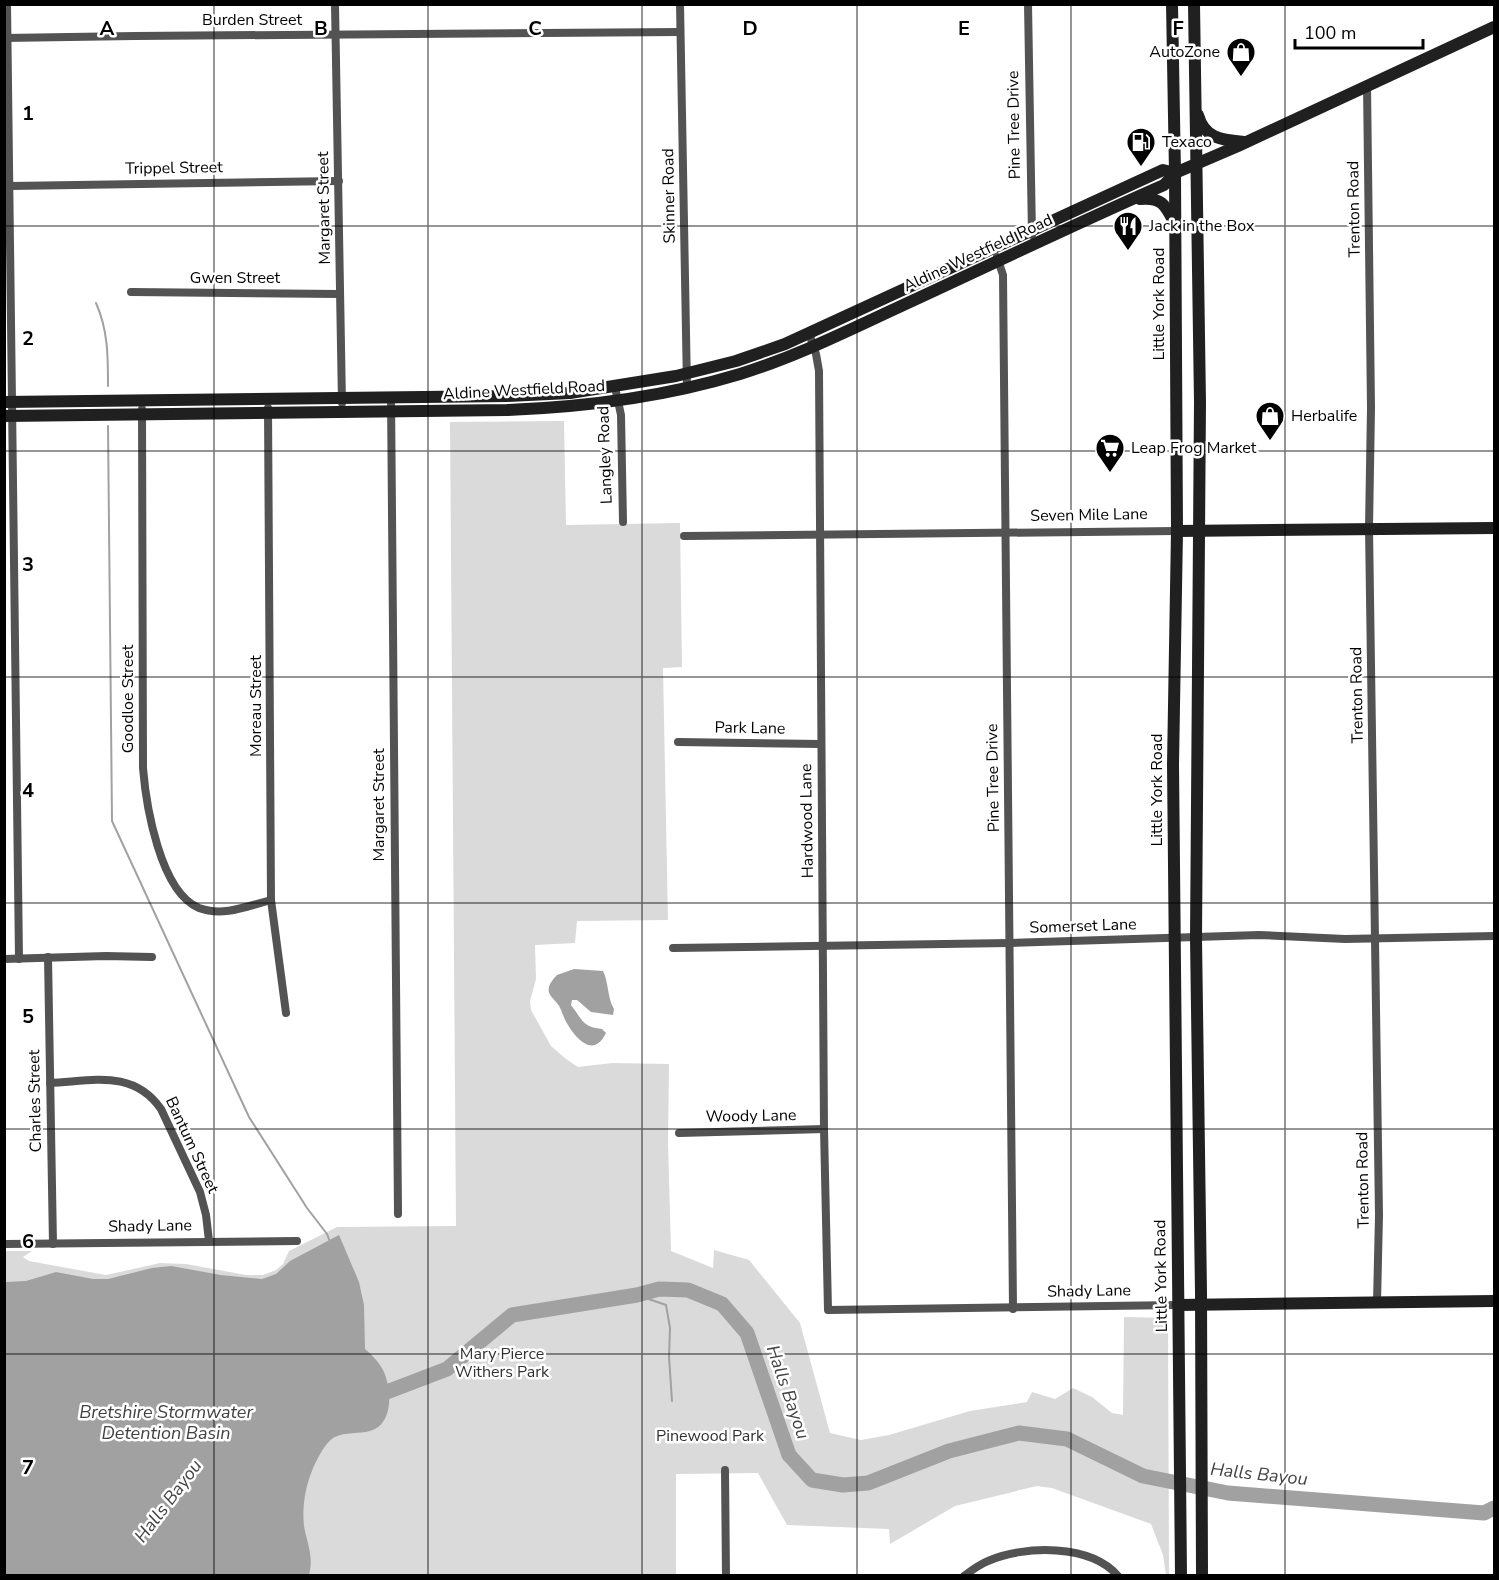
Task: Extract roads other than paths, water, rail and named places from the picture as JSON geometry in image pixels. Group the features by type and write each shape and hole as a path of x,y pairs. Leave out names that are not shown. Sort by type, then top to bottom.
{"main road":[{"name":"Little York Road","path":"1172,4 1176,172 1174,224 1177,531 1173,764 1181,1575"},
{"path":"1194,4 1200,402 1196,938 1202,1575"},
{"name":"Aldine Westfield Road","path":"9,416 507,410 571,407 648,396 739,374 790,357 1035,245 1164,184 1176,172 1247,142 1494,27"},
{"path":"1195,105 1201,125 1209,134 1224,140 1247,142"},
{"name":"Aldine Westfield Road","path":"8,402 563,394 687,373 736,361 809,333 1163,170 1176,172"},
{"path":"1133,199 1153,198 1161,202 1174,224"},
{"path":"645,381 648,396"},
{"path":"507,396 507,410"},
{"name":"Seven Mile Lane","path":"1177,531 1494,528"},
{"name":"Shady Lane","path":"1178,1305 1494,1301"}],"street":[{"path":"7,4 10,186 8,402 19,959"},
{"name":"Margaret Street","path":"335,4 342,411"},
{"name":"Skinner Road","path":"680,4 687,387"},
{"name":"Pine Tree Drive","path":"1028,4 1030,231 1035,245"},
{"name":"Burden Street","path":"6,38 680,32"},
{"name":"Trenton Road","path":"1367,86 1371,408 1368,528 1375,939 1377,1303"},
{"name":"Trippel Street","path":"10,186 339,181"},
{"name":"Pine Tree Drive","path":"993,248 1004,275 1013,1309"},
{"name":"Gwen Street","path":"131,292 340,294"},
{"name":"Hardwood Lane","path":"809,333 819,371 828,1310"},
{"name":"Langley Road","path":"615,387 621,415 623,522"},
{"name":"Margaret Street","path":"391,396 398,1214"},
{"name":"Moreau Street","path":"268,398 271,900 286,1013"},
{"name":"Goodloe Street","path":"142,400 143,768 152,832 172,878 180,891 198,908 225,912 271,900"},
{"name":"Seven Mile Lane","path":"684,536 1177,531"},
{"name":"Park Lane","path":"678,742 821,744"},
{"name":"Somerset Lane","path":"673,948 1010,943 1273,934 1345,939 1494,936"},
{"name":"Charles Street","path":"48,957 53,1244"},
{"path":"4,959 152,957"},
{"name":"Bantum Street","path":"50,1083 124,1081 153,1097 161,1109 200,1192 209,1241"},
{"name":"Woody Lane","path":"679,1133 825,1129"},
{"name":"Shady Lane","path":"4,1244 297,1241"},
{"name":"Shady Lane","path":"828,1310 1178,1305"},
{"path":"725,1470 726,1575"},
{"path":"964,1575 989,1560 1041,1550 1057,1550 1091,1558 1106,1565 1118,1575"}],"water":[{"path":"574,969 603,971 605,976 614,1009 613,1015 591,1012 577,1000 572,1000 571,1005 586,1024 602,1029 606,1033 596,1044 586,1044 576,1036 549,992 550,984 557,975"},
{"name":"Bretshire Stormwater Detention Basin","path":"339,1235 359,1282 364,1305 365,1349 383,1370 388,1385 389,1402 385,1418 375,1429 344,1434 331,1439 316,1462 308,1484 303,1519 310,1556 309,1575 5,1575 5,1282 26,1281 56,1272 93,1279 108,1279 152,1268 171,1266 221,1275 262,1279 276,1274 290,1261"}],"waterway":[{"path":"96,303 105,333 108,386"},
{"path":"108,426 112,821 249,1117 307,1208 327,1234 330,1242"},
{"name":"Halls Bayou","path":"371,1398 447,1369 512,1315 637,1295 659,1289 688,1290 722,1304 747,1333 789,1455 812,1480 843,1485 868,1483 949,1451 1019,1433 1067,1439 1143,1476 1228,1493 1484,1513 1494,1508"},
{"path":"637,1295 666,1305 670,1328 672,1401"}],"place":[{"name":"AutoZone","path":"1241,78"},
{"name":"Texaco","path":"1141,168"},
{"name":"Jack in the Box","path":"1128,252"},
{"name":"Herbalife","path":"1270,442"},
{"name":"Leap Frog Market","path":"1110,474"}],"park label":[{"name":"Mary Pierce Withers Park","path":"502,1363"},
{"name":"Pinewood Park","path":"710,1436"}]}
